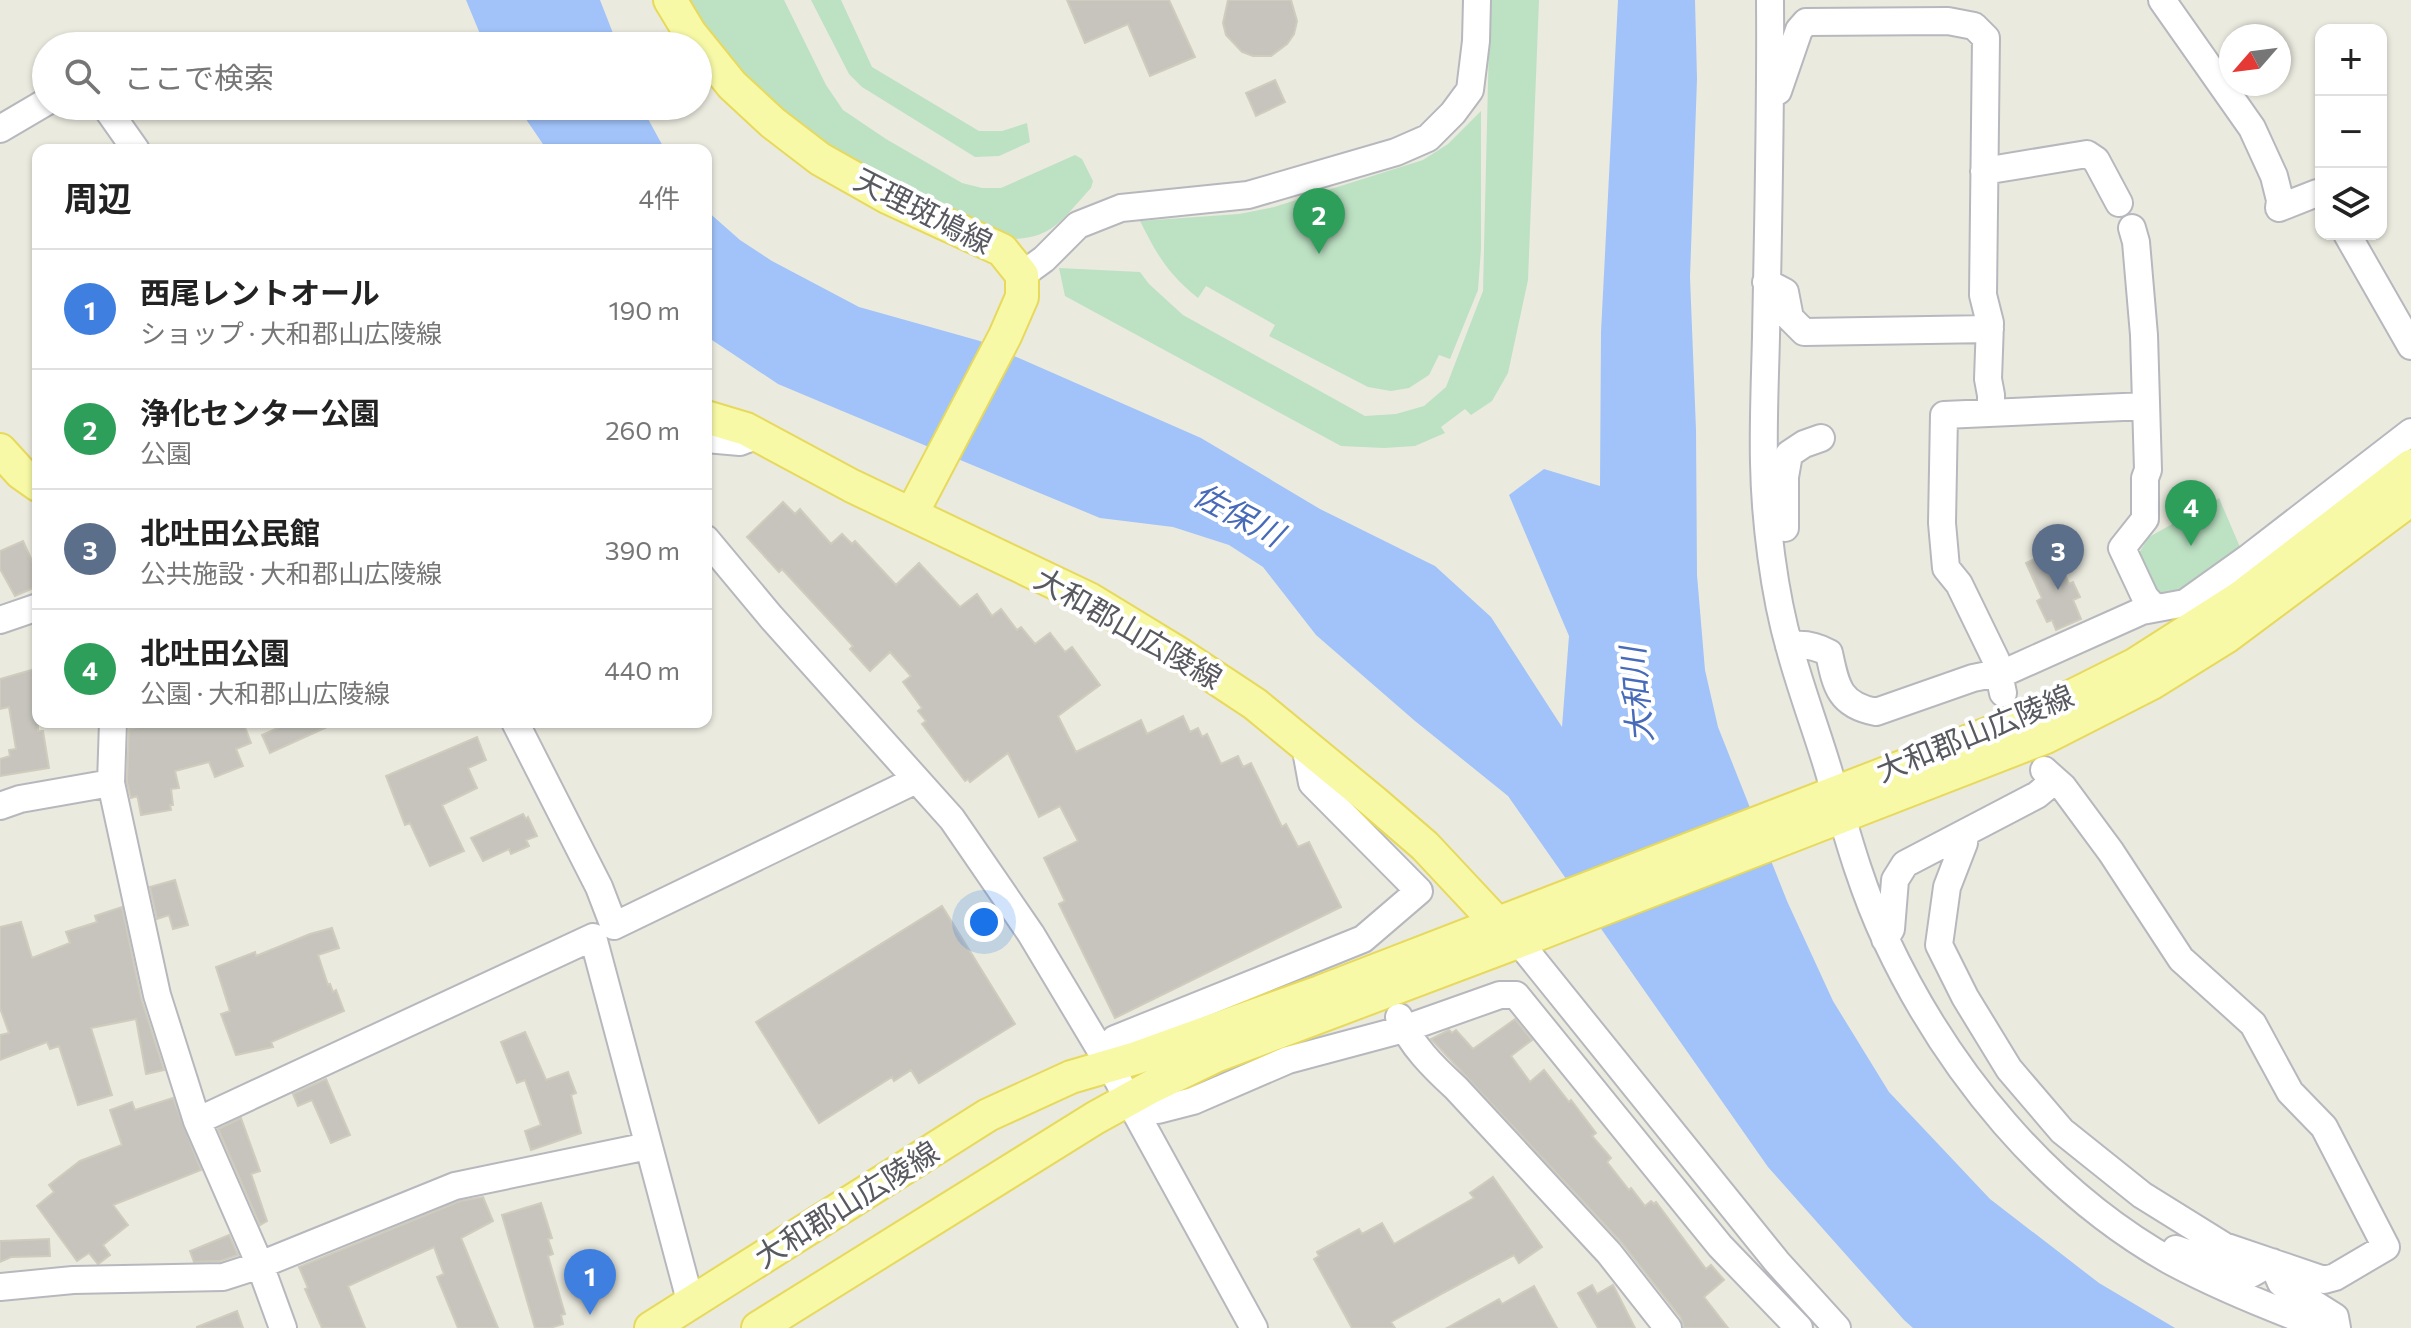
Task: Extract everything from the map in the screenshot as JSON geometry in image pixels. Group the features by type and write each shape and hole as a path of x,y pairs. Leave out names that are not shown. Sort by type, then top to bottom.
{"main road":[{"name":"天理斑鳩線","path":"670,0 689,32"},
{"name":"天理斑鳩線","path":"712,60 732,85 773,123 820,159 889,198 1002,250 1022,275 1022,297 1005,336 912,513"},
{"name":"大和郡山広陵線","path":"712,419 758,435 852,486 1089,599 1218,679 1255,704 1523,926"},
{"name":"大和郡山広陵線","path":"758,1328 1004,1174 1129,1100 1215,1056 1523,926 1827,808 2026,719 2136,664 2241,597 2411,466"},
{"name":"大和郡山広陵線","path":"1827,808 2046,737 2152,683 2226,637 2411,499"},
{"name":"大和郡山広陵線","path":"651,1328 988,1115 1071,1077 1523,926"}],"street":[{"path":"1022,275 1044,259 1078,225 1121,208 1248,195 1396,152 1428,138 1470,90 1477,0"},
{"path":"1770,0 1764,465 1778,589 1827,808 1860,875 1885,939 1919,1003 1960,1069 2015,1134 2103,1214 2155,1250 2246,1299 2325,1328"},
{"path":"2162,0 2252,128 2274,176 2279,208 2315,194"},
{"path":"1771,102 1799,30 1806,22 1948,21 1974,26 1986,38 1983,295 1990,329 1988,379 1991,412"},
{"path":"0,129 32,110"},
{"path":"115,120 132,144"},
{"path":"1984,171 2087,154 2096,160 2119,203"},
{"path":"2132,228 2136,242 2144,335 2148,470 2145,478 2145,519 2122,548 2145,597 2155,608"},
{"path":"2350,240 2411,346"},
{"path":"1766,282 1785,292 1790,318 1804,332 1990,329"},
{"path":"2001,684 1996,660 1959,584 1946,568 1942,523 1944,415 2146,406"},
{"path":"1789,646 1817,646 1829,653 1836,685 1848,701 1876,712 1973,678 2001,684 2142,611 2185,603 2411,432"},
{"path":"712,440 740,442 758,435"},
{"path":"1778,589 1785,581 1785,477 1789,454 1821,438"},
{"path":"20,469 32,495"},
{"path":"712,546 771,617 952,819 1031,934 1110,1066 1254,1328"},
{"path":"0,620 32,610"},
{"path":"113,728 111,783 157,995 197,1121 260,1265 283,1328"},
{"path":"518,728 599,887 614,926 916,780"},
{"path":"1110,1066 1115,1039 1366,942 1419,891 1312,783 1305,745"},
{"path":"1885,939 1891,929 1895,880 1905,864 2037,795 2049,776 2063,787 2111,852 2181,959 2253,1024 2290,1092 2324,1127 2386,1247 2335,1277 2324,1280 2224,1246 2142,1195 2062,1131 2009,1069 1965,997 1939,945 1947,887 1965,833"},
{"path":"0,806 20,799 111,783"},
{"path":"1523,926 1777,1262 1837,1328"},
{"path":"197,1121 593,937 691,1304"},
{"path":"1129,1100 1158,1110 1193,1101 1288,1060 1401,1021 1500,995 1516,995 1720,1246 1799,1328"},
{"path":"1401,1021 1432,1066 1609,1253 1668,1328"},
{"path":"0,1287 73,1280 223,1277 455,1186 648,1146"},
{"path":"2155,1250 2166,1246 2251,1274 2272,1262"},
{"path":"2272,1262 2281,1283 2335,1317 2337,1328"}],"green space":[{"path":"681,0 784,0 826,85 843,110 886,139 962,183 982,188 1001,188 1075,155 1082,159 1093,181 1091,188 1055,226 1035,236 1007,239 837,156 746,83 712,40 712,32 706,32"},
{"path":"811,0 841,0 872,67 979,131 1002,131 1027,123 1030,142 999,156 975,157 862,87 849,74"},
{"path":"1490,0 1539,0 1528,280 1508,373 1492,401 1471,415 1465,409 1441,427 1445,433 1415,446 1341,446 1065,296 1059,268 1140,272 1183,315 1365,416 1396,414 1424,406 1446,387 1483,291"},
{"path":"1481,111 1478,290 1450,359 1439,355 1429,375 1409,388 1391,391 1368,387 1269,336 1275,325 1206,286 1198,298 1164,263 1140,221 1239,214 1274,207 1423,160 1448,144"},
{"path":"2219,498 2243,554 2186,595 2151,595 2135,559 2149,537"}],"water":[{"path":"466,0 600,0 613,32 479,32"},
{"path":"1618,0 1695,0 1697,79 1690,277 1696,430 1697,575 1705,670 1718,727 1787,901 1833,1001 1889,1092 1990,1199 2099,1283 2175,1328 1913,1328 1768,1167 1508,796 1316,635 1263,567 1229,545 1173,527 1100,518 778,384 712,340 712,215 740,240 772,261 859,307 980,341 1201,438 1320,509 1435,566 1491,617 1562,727 1569,636 1509,495 1544,469 1600,486 1601,332"},
{"path":"527,120 649,120 662,144 543,144"}],"building":[{"path":"1067,0 1169,0 1195,57 1150,76 1128,24 1085,43"},
{"path":"1228,0 1291,0 1297,21 1294,34 1271,56 1253,56 1242,52 1226,35 1223,23"},
{"path":"1275,80 1285,102 1256,116 1246,93"},
{"path":"783,502 795,514 800,509 831,544 842,534 852,544 855,541 896,585 919,563 960,607 977,594 992,616 1001,609 1017,630 1021,627 1035,644 1050,633 1065,652 1072,647 1100,685 1058,716 1076,752 1141,720 1147,734 1183,716 1190,732 1198,728 1202,737 1207,734 1221,764 1238,756 1243,767 1251,763 1282,827 1286,824 1298,847 1309,842 1341,907 1115,1018 1059,904 1065,901 1044,858 1078,841 1060,806 1039,817 1008,753 970,782 968,779 965,781 922,724 926,721 918,711 922,708 903,682 911,676 890,652 870,671 850,649 853,646 782,569 779,572 747,537"},
{"path":"23,541 32,561 32,589 15,596 0,569 0,551"},
{"path":"2054,550 2069,584 2073,582 2080,597 2073,600 2081,619 2056,630 2052,620 2047,622 2037,601 2042,598 2026,563"},
{"path":"32,670 32,728 43,731 49,768 0,776 0,759 10,756 9,750 16,749 9,707 0,709 0,679"},
{"path":"245,728 251,743 236,749 243,766 215,777 209,762 175,771 179,788 171,789 171,810 141,815 137,796 131,798 127,782 129,729"},
{"path":"278,728 325,728 270,753 262,735"},
{"path":"477,737 486,760 468,768 477,788 442,805 464,851 430,866 410,823 405,825 386,776"},
{"path":"523,814 526,819 528,817 537,836 526,840 529,846 511,854 509,849 483,861 471,838"},
{"path":"175,880 188,925 173,929 169,915 157,919 150,887"},
{"path":"942,906 1015,1024 919,1083 911,1070 894,1081 892,1077 819,1123 756,1022"},
{"path":"122,907 141,998 164,1070 146,1074 136,1019 91,1028 112,1095 78,1105 59,1046 50,1049 47,1042 0,1060 0,1035 9,1033 0,1008 0,927 21,922 32,958 70,943 66,932 97,922 95,916"},
{"path":"332,928 339,948 318,955 328,985 333,992 336,990 344,1011 271,1042 273,1047 236,1055 221,1014 230,1011 216,967"},
{"path":"1515,1019 1532,1040 1511,1056 1530,1082 1544,1070 1596,1133 1592,1136 1611,1158 1607,1162 1629,1190 1631,1188 1645,1206 1651,1201 1656,1202 1706,1269 1711,1265 1724,1280 1704,1297 1728,1328 1684,1328 1681,1318 1621,1242 1431,1039 1456,1030 1473,1049"},
{"path":"525,1032 546,1080 568,1072 576,1093 571,1095 581,1133 531,1150 525,1131 541,1125 525,1080 517,1083 501,1042"},
{"path":"326,1079 350,1135 331,1143 312,1100 298,1106 293,1094"},
{"path":"173,1098 201,1170 113,1205 128,1225 103,1245 110,1255 98,1264 89,1253 77,1261 37,1206 54,1192 49,1185 80,1161 122,1145 110,1110 132,1102 135,1110"},
{"path":"241,1118 260,1171 251,1174 267,1221 260,1225 218,1129"},
{"path":"1493,1177 1542,1247 1519,1263 1514,1255 1443,1293 1391,1322 1395,1328 1352,1328 1314,1259 1319,1256 1317,1252 1359,1229 1362,1234 1382,1223 1394,1244 1474,1198 1470,1193"},
{"path":"483,1197 493,1221 461,1238 498,1328 458,1328 437,1277 444,1274 434,1247 348,1286 365,1328 322,1328 299,1267 460,1201"},
{"path":"541,1203 552,1238 548,1239 553,1254 548,1256 565,1314 561,1315 563,1324 550,1328 535,1328 502,1215"},
{"path":"229,1235 238,1255 220,1261 194,1262 190,1251"},
{"path":"49,1239 50,1256 11,1257 0,1262 0,1241"},
{"path":"1592,1285 1597,1294 1613,1285 1635,1328 1598,1328 1578,1293"},
{"path":"1534,1286 1557,1328 1447,1328 1499,1299 1502,1304"},
{"path":"237,1311 243,1328 197,1328 197,1327"}],"place":[{"name":"浄化センター公園","path":"1319,254"},
{"name":"北吐田公園","path":"2191,546"},
{"name":"北吐田公民館","path":"2058,590"},
{"name":"西尾レントオール","path":"590,1315"}],"water label":[{"name":"佐保川","path":"1238,515"},
{"name":"大和川","path":"1637,695"}]}
